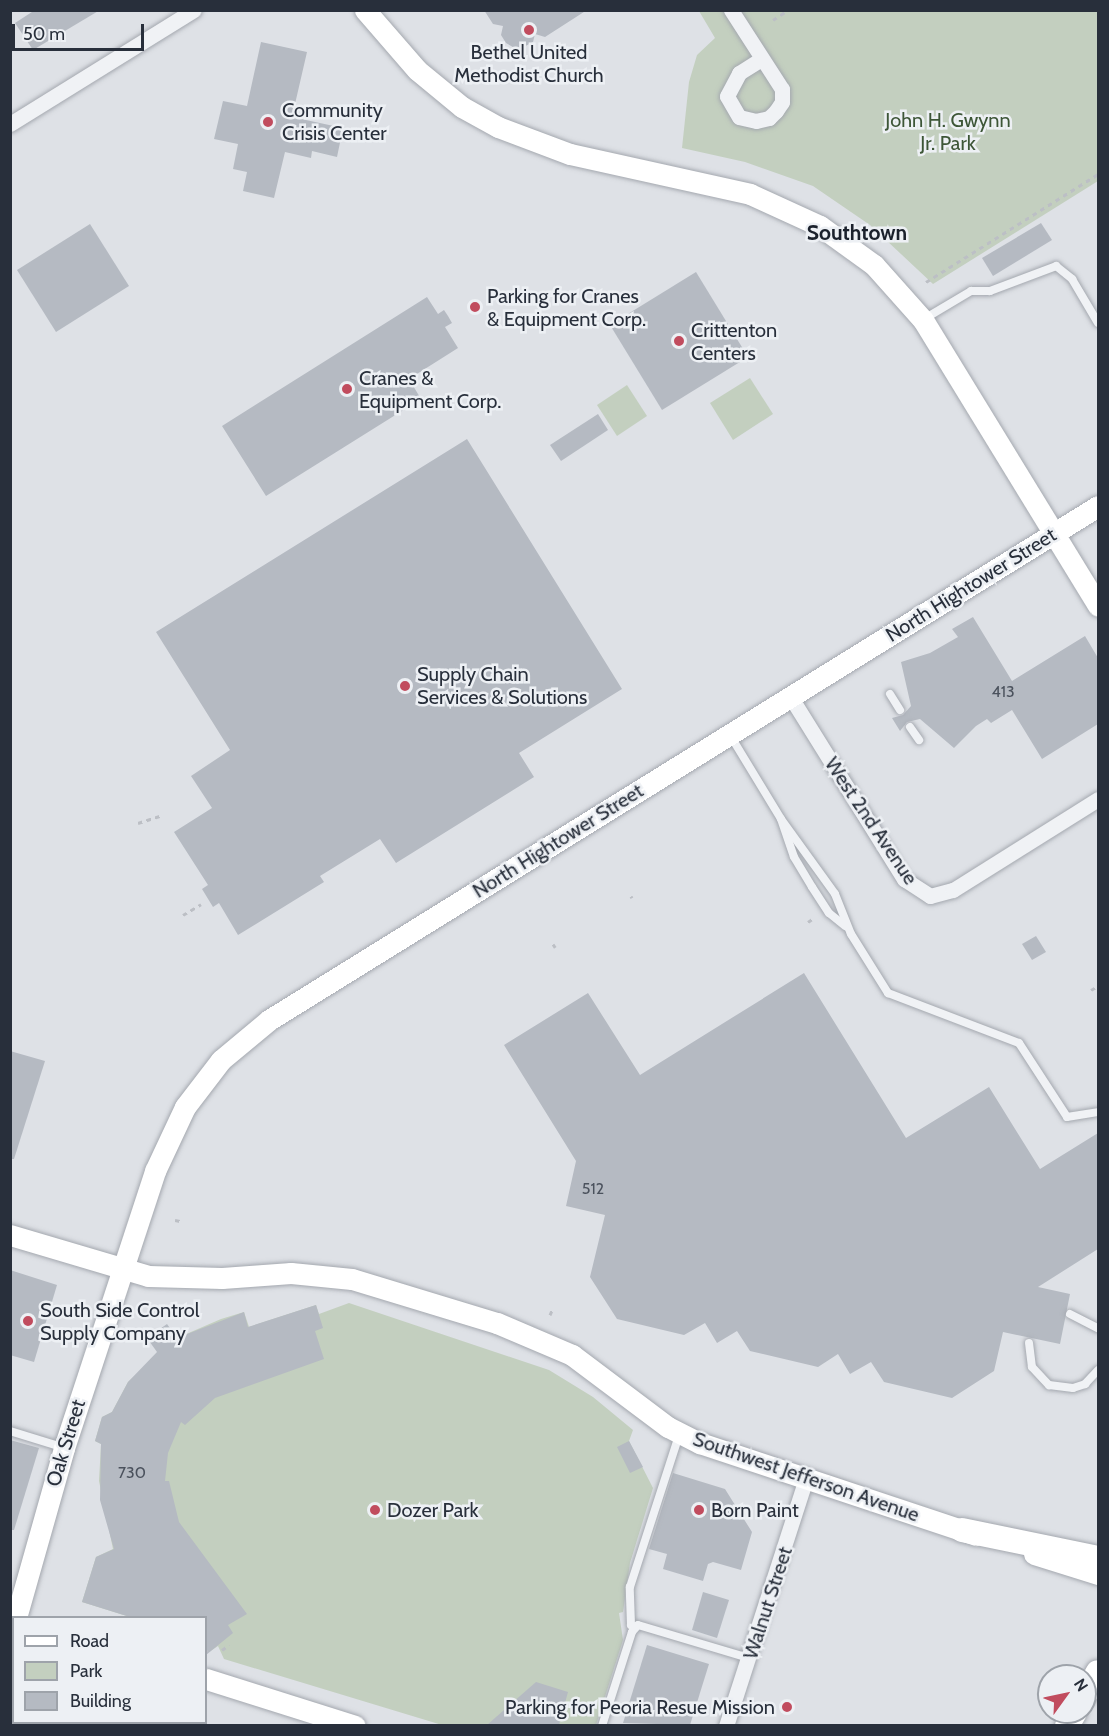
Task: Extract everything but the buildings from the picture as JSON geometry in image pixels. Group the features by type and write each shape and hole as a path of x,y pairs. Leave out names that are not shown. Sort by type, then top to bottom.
{"main road":[{"path":"962,1530 1098,1558"}],"street":[{"path":"10,124 194,10"},
{"path":"365,10 410,64 447,95 488,122 565,153 727,187 802,216 874,266 923,320 1098,606"},
{"path":"731,10 761,60"},
{"name":"North Hightower Street","path":"120,1269 180,1115 209,1073 246,1037 1098,506"},
{"name":"West 2nd Avenue","path":"790,696 904,879 930,896 953,890 1098,799"},
{"name":"Southwest Jefferson Avenue","path":"10,1235 148,1276 189,1278 313,1274 394,1291 550,1344 593,1368 679,1433 732,1456 1098,1574"},
{"name":"Oak Street","path":"15,1616 64,1448 120,1269"},
{"name":"Walnut Street","path":"726,1725 750,1658 806,1479"},
{"path":"10,1640 12,1624"},
{"path":"207,1679 348,1724"}],"lane":[{"path":"923,320 972,291 990,291 1056,266 1072,279 1098,323"},
{"path":"890,694 900,710"},
{"path":"910,727 919,740"},
{"path":"729,734 781,819 835,894 851,934 888,993 1020,1043 1067,1117 1098,1112"},
{"path":"781,819 794,857 812,887 829,913 851,934"},
{"path":"1070,1314 1098,1328"},
{"path":"1029,1343 1032,1367 1049,1385 1073,1388 1084,1383 1098,1370"},
{"path":"10,1431 64,1448"},
{"path":"634,1628 631,1625 632,1576 679,1433"},
{"path":"602,1725 634,1628 638,1625 750,1658"}],"path":[{"path":"772,20 788,10"},
{"path":"926,282 1098,174"},
{"path":"138,823 163,815"},
{"path":"183,915 201,903"},
{"path":"808,922 814,918"},
{"path":"1091,990 1098,986"},
{"path":"550,1315 552,1310"},
{"path":"222,1650 229,1645"}],"green space":[{"name":"John H. Gwynn Jr. Park","path":"699,11 1098,11 1098,181 933,284 870,225 813,186 745,162 682,148 689,82 697,55 715,38"},
{"path":"750,378 773,414 733,440 710,403"},
{"path":"627,385 647,416 617,436 597,405"},
{"name":"Dozer Park","path":"349,1303 549,1370 593,1397 633,1430 629,1441 653,1488 630,1563 623,1612 619,1613 623,1640 596,1725 442,1725 224,1659 218,1646 209,1652 207,1649 207,1616 127,1616 82,1602 96,1557 113,1549 99,1481 101,1444 95,1441 102,1417 112,1412 128,1382 177,1338 221,1319 244,1312 249,1327 316,1305 319,1314"}],"place":[{"name":"Bethel United Methodist Church","path":"529,30"},
{"name":"Community Crisis Center","path":"268,122"},
{"name":"Parking for Cranes & Equipment Corp.","path":"475,307"},
{"name":"Crittenton Centers","path":"679,341"},
{"name":"Cranes & Equipment Corp.","path":"347,389"},
{"name":"Supply Chain Services & Solutions","path":"405,686"},
{"name":"South Side Control Supply Company","path":"28,1321"},
{"name":"Dozer Park","path":"375,1510"},
{"name":"Born Paint","path":"699,1510"},
{"name":"Parking for Peoria Resue Mission","path":"787,1707"}],"district":[{"name":"Southtown","path":"857,233"}]}
